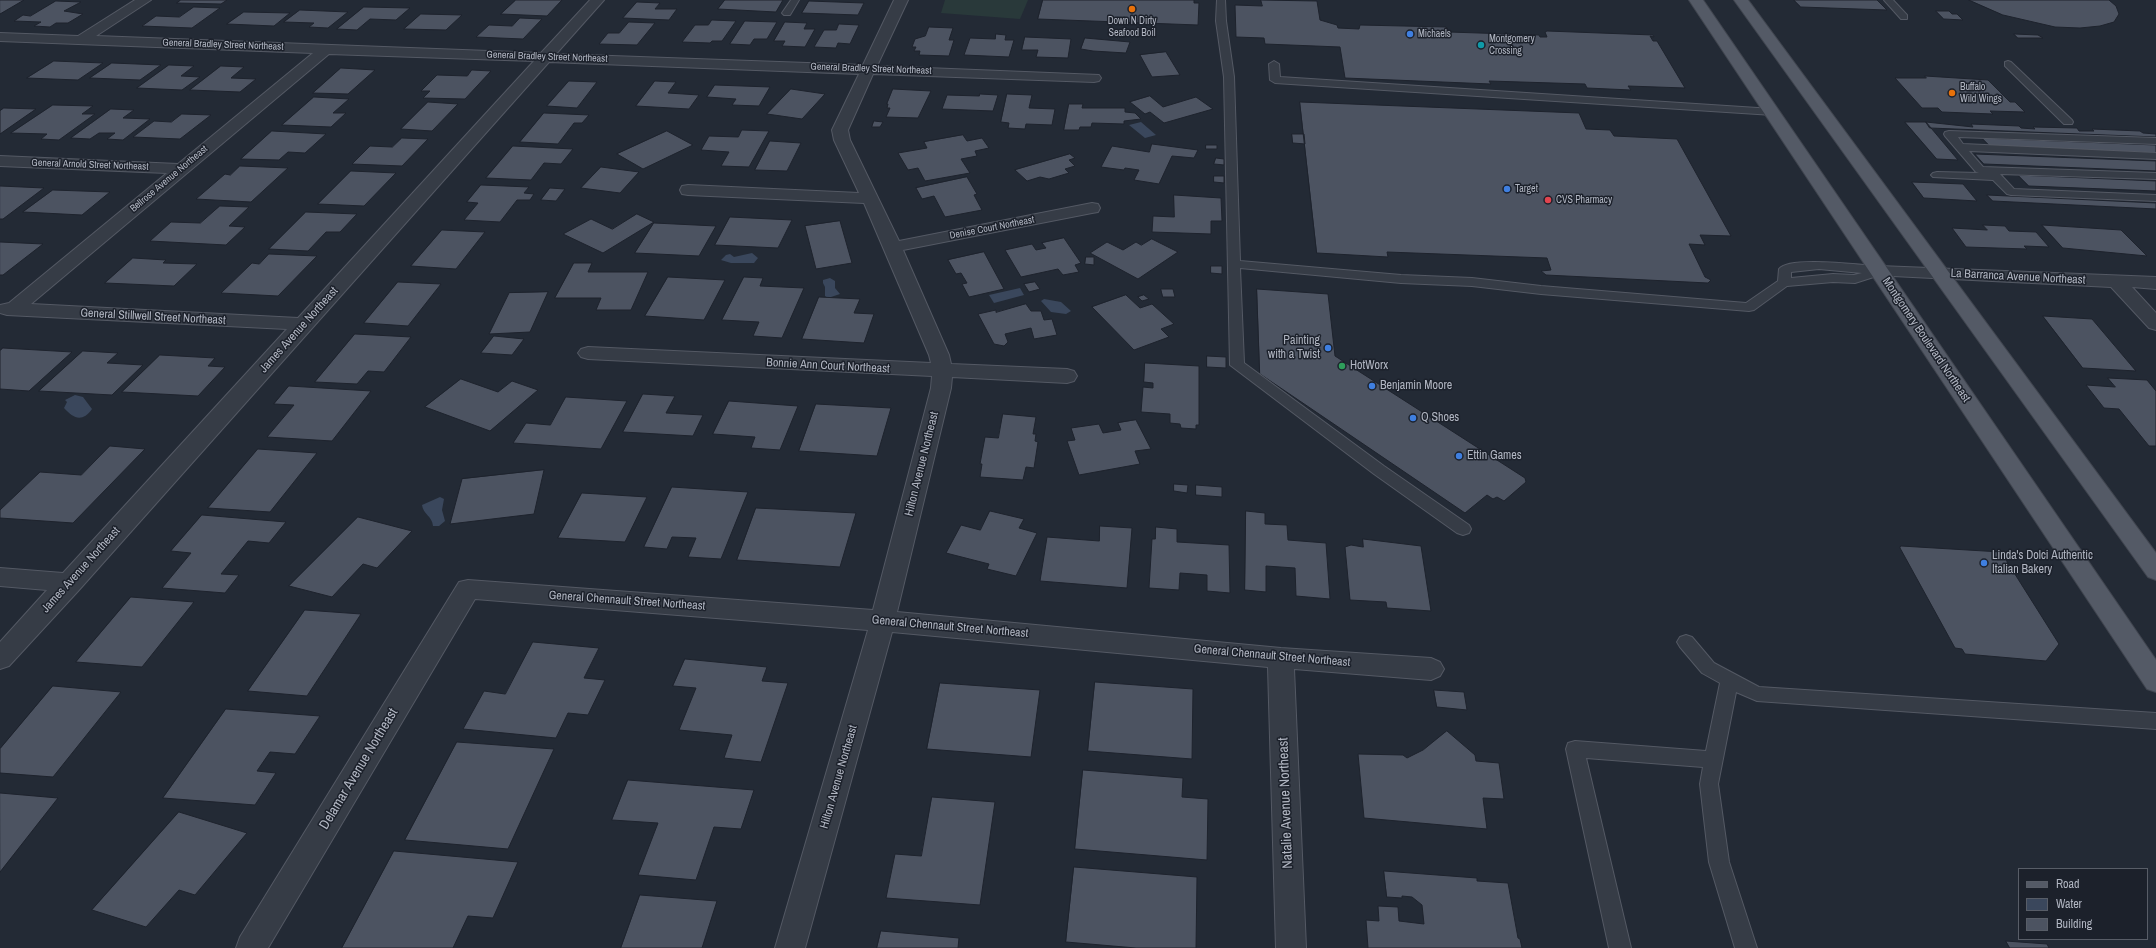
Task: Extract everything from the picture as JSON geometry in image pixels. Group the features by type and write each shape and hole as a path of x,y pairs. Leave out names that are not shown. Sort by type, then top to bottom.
{"main road":[{"name":"Montgomery Boulevard Northeast","path":"1696,0 2156,681"},
{"path":"1741,0 2156,571"}],"street":[{"path":"82,39 144,0"},
{"name":"James Avenue Northeast","path":"0,659 597,0"},
{"name":"Hilton Avenue Northeast","path":"790,948 882,621 941,388 942,372 939,355 893,248 868,198 842,140 840,130 870,68 900,0"},
{"name":"General Bradley Street Northeast","path":"0,37 870,68 1094,78"},
{"name":"Bellrose Avenue Northeast","path":"7,309 181,169 326,49"},
{"name":"General Arnold Street Northeast","path":"0,161 181,169"},
{"path":"688,190 868,198"},
{"name":"Denise Court Northeast","path":"893,248 1092,208"},
{"name":"La Barranca Avenue Northeast","path":"1879,271 2156,283"},
{"path":"2116,281 2156,324"},
{"name":"General Stillwell Street Northeast","path":"7,309 305,324"},
{"name":"Bonnie Ann Court Northeast","path":"588,353 942,372 1067,376"},
{"path":"0,577 70,583"},
{"name":"General Chennault Street Northeast","path":"468,589 882,621 1281,658 1431,669"},
{"name":"Delamar Avenue Northeast","path":"251,948 468,589"},
{"name":"Natalie Avenue Northeast","path":"1281,658 1291,948"}],"lane":[{"path":"787,13 795,0"},
{"path":"1221,0 1221,21 1229,77 1237,365 1379,470 1463,529"},
{"path":"1888,0 1904,17"},
{"path":"1274,64 1275,80 1773,112"},
{"path":"2008,64 2068,122"},
{"path":"2156,141 1949,134 1980,170 1994,174 2011,192 2156,198"},
{"path":"1960,147 2156,156"},
{"path":"1937,175 1994,174 2156,176"},
{"name":"La Barranca Avenue Northeast","path":"1234,264 1401,278 1472,282 1540,290 1749,307 1784,282 1804,282 1833,278 1855,279 1879,271"},
{"path":"1686,642 1708,668 1758,694 2156,721"},
{"path":"1730,679 1709,784 1719,862 1746,948"},
{"path":"1620,948 1575,749 1714,760"}],"shaded area":[{"path":"945,0 1028,0 1020,19 941,13"}],"water":[{"path":"1141,122 1156,135 1145,138 1129,125"},
{"path":"752,253 758,258 754,263 731,263 721,260 726,255 730,254 734,257"},
{"path":"830,278 835,281 835,288 840,294 828,298 825,296 823,280"},
{"path":"1020,288 1024,295 994,303 989,295"},
{"path":"1044,299 1061,302 1071,311 1066,314 1051,312 1041,301"},
{"path":"75,395 83,397 92,409 85,416 78,418 64,408 67,402 65,400"},
{"path":"440,497 444,499 442,510 445,521 439,526 433,526 422,505"}],"building":[{"path":"0,0 24,0 0,14"},
{"path":"181,0 227,0 221,4 177,3"},
{"path":"516,0 562,0 547,16 501,14"},
{"path":"725,0 783,0 776,12 718,9"},
{"path":"1043,0 1194,0 1194,3 1199,3 1198,25 1038,19"},
{"name":"Montgomery Crossing","path":"1261,0 1317,1 1320,20 1337,25 1338,28 1359,29 1360,25 1446,27 1449,32 1539,35 1540,37 1547,37 1545,32 1547,31 1653,35 1654,37 1650,36 1653,41 1657,41 1685,88 1628,86 1631,90 1587,88 1585,84 1489,81 1491,84 1345,78 1340,47 1265,44 1264,38 1236,37 1235,5 1262,6"},
{"path":"1794,0 1877,0 1887,10 1801,7"},
{"path":"1969,0 2109,0 2116,6 2119,14 2114,22 2100,26 2080,28 2055,27 2003,15"},
{"path":"56,1 81,2 64,11 83,14 68,23 56,23 50,27 34,26 41,22 14,21 23,15 30,16"},
{"path":"809,1 864,3 858,15 802,13"},
{"path":"637,2 660,3 655,9 677,9 669,20 623,18"},
{"path":"194,7 220,8 192,28 142,26 156,16 179,17"},
{"path":"364,7 410,8 396,20 370,19 357,30 337,29"},
{"path":"300,10 348,12 328,28 309,27 314,23 284,22"},
{"path":"1936,11 1949,11 1952,14 1957,14 1963,20 1944,19"},
{"path":"244,12 290,13 274,26 227,24"},
{"path":"421,14 462,15 446,30 404,29"},
{"path":"520,18 542,19 523,39 476,37 489,25 512,26"},
{"path":"712,20 736,21 722,41 712,41 710,43 682,42 695,25 708,25"},
{"path":"745,21 777,22 767,39 754,39 750,45 730,44"},
{"path":"629,22 655,23 637,45 599,44 608,33 619,33"},
{"path":"785,22 807,23 804,29 815,29 805,47 782,46 785,41 774,41"},
{"path":"839,24 859,25 850,44 838,43 836,48 814,47 824,30 836,30"},
{"path":"929,27 953,28 949,40 954,40 949,56 919,55 920,51 914,51 916,47 912,47 915,39 925,36"},
{"path":"996,34 1006,35 1005,40 1014,40 1009,57 964,55 970,38 995,39"},
{"path":"2014,34 2038,35 2043,38 2018,38"},
{"path":"1025,37 1071,39 1068,58 1036,57 1038,50 1022,50"},
{"path":"1085,38 1130,42 1126,53 1093,51 1081,49"},
{"path":"1166,52 1180,75 1152,77 1140,55"},
{"path":"54,61 103,63 78,80 27,78"},
{"path":"112,63 161,65 140,80 90,78"},
{"path":"169,65 194,66 181,76 200,77 182,90 137,88"},
{"path":"221,66 244,67 231,78 256,79 240,92 190,90"},
{"path":"341,68 375,70 348,94 313,93"},
{"path":"472,70 491,71 465,99 423,98 430,91 421,91 437,75 467,76"},
{"path":"1925,76 1988,80 2010,102 2015,102 2025,112 1990,111 1993,114 1942,112 1938,108 1922,108 1895,78 1926,78"},
{"path":"569,81 597,82 577,108 547,106"},
{"path":"655,81 676,82 668,93 699,95 689,109 636,106"},
{"path":"715,85 770,87 759,106 732,105 736,99 707,97"},
{"path":"791,89 825,94 802,119 767,114"},
{"path":"893,89 931,91 918,118 886,117 890,108 887,108 887,104"},
{"path":"980,94 998,95 993,111 942,109 947,95 979,96"},
{"path":"1007,94 1032,95 1029,108 1055,109 1052,125 1026,124 1025,129 1008,128 1009,123 1001,122"},
{"path":"1150,96 1163,107 1196,97 1213,109 1164,123 1150,112 1145,114 1130,102"},
{"path":"314,97 349,99 333,113 346,113 331,127 282,125"},
{"path":"428,102 458,104 432,131 401,129"},
{"name":"Target","path":"1300,102 1579,113 1586,129 1610,130 1614,136 1677,139 1731,236 1700,235 1705,245 1689,244 1705,277 1711,280 1708,283 1546,275 1541,271 1551,270 1547,258 1387,252 1388,257 1317,253"},
{"path":"1069,104 1083,104 1082,108 1125,108 1125,112 1135,113 1141,119 1124,121 1124,124 1092,123 1091,127 1080,127 1079,130 1064,130"},
{"path":"53,105 93,106 82,114 95,114 59,140 41,139 47,134 11,133"},
{"path":"4,108 36,109 0,134 0,111"},
{"path":"111,109 134,110 123,118 150,119 123,140 107,139 115,133 99,133 90,139 71,138"},
{"path":"544,113 589,115 582,123 574,123 558,144 520,142"},
{"path":"182,114 211,115 180,139 133,137 154,121 171,122"},
{"path":"874,121 883,122 880,127 872,127"},
{"path":"1905,122 1926,122 1958,160 1937,159"},
{"path":"1926,122 1973,127 1971,124 2019,126 2021,128 2035,129 2033,127 2077,128 2079,131 2094,131 2092,129 2140,131 2143,133 2156,134 2156,137 1930,128"},
{"path":"742,130 769,131 749,167 721,166 729,152 701,150 709,136 738,137"},
{"path":"272,131 326,134 305,153 288,152 279,160 241,159"},
{"path":"667,131 693,145 643,169 617,154"},
{"path":"1292,134 1304,134 1305,144 1293,143"},
{"path":"963,135 967,141 982,138 989,148 975,151 977,156 961,159 970,173 925,181 918,168 908,170 898,153 927,148 924,142"},
{"path":"402,138 428,139 402,166 352,164 370,146 392,147"},
{"path":"1982,138 2156,145 2156,153 1990,146"},
{"path":"770,141 801,143 787,171 755,170"},
{"path":"1152,144 1198,150 1194,158 1172,156 1159,184 1134,180 1139,170 1101,167 1112,146 1149,152"},
{"path":"1206,145 1217,145 1217,149 1206,149"},
{"path":"513,146 573,149 561,164 544,163 531,180 486,178"},
{"path":"1070,154 1075,158 1069,160 1075,166 1065,169 1069,173 1049,179 1040,177 1027,181 1015,170"},
{"path":"1975,154 2156,161 2156,171 1984,164"},
{"path":"1216,158 1224,159 1224,165 1214,164"},
{"path":"240,166 288,168 251,202 196,199 225,174 230,175"},
{"path":"601,167 639,172 620,193 581,188"},
{"path":"351,171 396,173 364,206 318,204"},
{"path":"2018,175 2156,181 2156,191 2029,186"},
{"path":"1214,176 1224,176 1224,183 1214,182"},
{"path":"967,177 977,194 974,195 982,210 945,217 934,196 922,199 916,188"},
{"path":"1912,182 1963,184 1977,201 1924,198"},
{"path":"481,185 529,187 524,193 534,194 530,200 517,200 500,222 464,220 478,203 467,202"},
{"path":"0,186 44,188 3,219 0,219"},
{"path":"550,188 565,189 556,201 541,200"},
{"path":"53,190 110,192 82,215 23,212"},
{"path":"1174,195 1221,198 1222,221 1211,221 1211,234 1152,232 1153,216 1174,217"},
{"path":"1987,195 2156,203 2156,209 1993,201"},
{"path":"220,206 249,207 229,226 245,227 226,245 150,241 171,222 200,223"},
{"path":"306,212 357,214 340,232 326,232 308,251 269,249"},
{"path":"637,214 654,222 603,253 563,234 591,219 612,229"},
{"path":"730,217 792,220 778,248 715,245"},
{"path":"840,221 852,263 816,269 805,226"},
{"path":"654,223 716,226 699,256 635,253"},
{"path":"1983,225 2005,226 2009,231 2036,232 2049,247 2024,246 2027,249 1966,247 1952,228 1987,230"},
{"path":"2042,225 2121,230 2147,256 2063,248"},
{"path":"442,230 485,232 456,269 411,266"},
{"path":"1064,238 1081,263 1075,265 1079,272 1063,275 1058,269 1021,277 1005,250 1032,244 1036,250 1046,248 1042,243"},
{"path":"1152,239 1178,252 1138,279 1090,253 1107,242 1123,250 1136,242 1141,245"},
{"path":"0,242 43,244 3,275 0,275"},
{"path":"984,252 1004,289 969,297 962,284 967,283 961,273 956,274 948,260"},
{"path":"269,254 317,256 278,296 221,293 252,263 259,264"},
{"path":"1086,257 1094,257 1094,265 1085,264"},
{"path":"133,258 166,260 163,263 197,264 174,286 105,283"},
{"path":"574,263 592,263 588,272 648,272 631,310 596,310 601,298 555,298"},
{"path":"1211,266 1222,266 1222,274 1211,273"},
{"path":"668,277 725,280 704,320 645,316"},
{"path":"744,277 763,278 760,286 804,288 782,338 753,336 759,322 722,320"},
{"path":"398,282 441,284 408,326 364,323"},
{"path":"1035,282 1040,289 1029,292 1024,284"},
{"path":"1161,289 1173,289 1175,297 1163,297"},
{"path":"1257,289 1328,294 1335,356 1525,478 1526,482 1504,501 1497,497 1493,499 1487,495 1465,513 1260,374"},
{"path":"548,292 530,332 489,334 509,293"},
{"path":"1126,295 1140,308 1152,304 1174,324 1161,329 1169,337 1134,350 1092,307"},
{"path":"1144,295 1149,299 1142,301 1138,297"},
{"path":"819,297 860,299 854,313 874,314 864,343 802,339"},
{"path":"1026,304 1031,311 1041,311 1044,320 1052,319 1057,335 1034,339 1031,328 1005,334 1008,342 1004,346 994,344 978,314 996,310 996,312"},
{"path":"2043,316 2092,319 2136,371 2083,368"},
{"path":"355,334 411,337 384,372 368,371 357,384 315,382"},
{"path":"494,336 524,339 512,355 481,353"},
{"path":"3,348 72,352 29,391 0,389 0,351"},
{"path":"83,351 118,353 107,363 143,365 112,395 39,391"},
{"path":"160,355 215,358 208,366 225,367 198,396 122,392"},
{"path":"1207,356 1226,357 1226,368 1207,367"},
{"path":"1145,363 1199,366 1199,425 1196,425 1196,429 1181,428 1180,424 1170,423 1170,414 1141,412 1143,387 1153,388 1153,383 1144,382"},
{"path":"2108,378 2147,380 2156,391 2156,446 2149,446 2119,409 2104,408 2086,385 2115,387"},
{"path":"461,379 498,392 512,381 538,390 490,431 425,407"},
{"path":"289,386 371,391 332,441 267,437 294,405 274,404"},
{"path":"643,394 675,396 666,413 703,415 693,436 623,432"},
{"path":"566,397 627,401 601,449 513,443 526,423 550,425"},
{"path":"729,401 798,406 780,450 751,448 755,437 713,434"},
{"path":"816,404 891,408 877,456 799,451"},
{"path":"1003,414 1036,417 1033,434 1036,434 1035,441 1038,442 1034,468 1026,467 1023,480 980,477 982,464 980,464 985,437 998,438"},
{"path":"1136,420 1151,449 1135,451 1140,464 1079,475 1067,441 1075,440 1071,428 1099,424 1103,433 1121,430 1118,423"},
{"path":"110,446 145,449 73,523 0,518 0,510 40,472 81,475"},
{"path":"258,449 317,453 270,512 208,508"},
{"path":"544,470 534,514 450,524 462,479"},
{"path":"1174,484 1188,485 1187,493 1174,491"},
{"path":"1196,485 1222,487 1222,497 1196,495"},
{"path":"672,487 748,492 721,559 688,557 696,538 672,537 667,549 644,547"},
{"path":"582,493 647,497 625,542 558,538"},
{"path":"756,508 856,513 840,567 737,560"},
{"path":"990,511 1024,519 1019,528 1037,533 1016,576 987,569 989,564 946,553 961,525 980,530"},
{"path":"1246,511 1265,513 1265,524 1287,525 1288,540 1326,543 1330,599 1296,596 1295,568 1266,566 1266,592 1245,590"},
{"path":"202,515 286,522 269,543 248,541 221,574 239,575 225,593 162,588 191,553 171,551"},
{"path":"358,517 412,531 377,568 363,564 332,597 289,586"},
{"path":"1100,526 1132,528 1127,588 1040,581 1047,537 1099,541"},
{"path":"1156,527 1177,529 1177,542 1229,545 1230,593 1207,591 1207,575 1180,573 1179,590 1149,588 1152,539 1155,539"},
{"path":"1363,539 1421,546 1431,611 1387,608 1386,602 1350,600 1345,547 1351,545 1363,547"},
{"path":"1901,546 2001,552 2059,644 2046,661 1965,654 1962,649 1955,648 1900,548"},
{"path":"131,597 194,602 142,667 76,662"},
{"path":"305,610 361,614 307,696 248,691"},
{"path":"533,642 599,648 584,678 605,680 588,715 568,713 556,738 463,729 484,691 505,694"},
{"path":"685,659 767,667 762,681 788,683 761,762 724,758 732,735 679,730 696,688 673,686"},
{"path":"1095,682 1193,689 1192,759 1088,751"},
{"path":"940,683 1040,690 1031,757 927,749"},
{"path":"53,686 121,692 53,777 0,773 0,749"},
{"path":"1434,690 1464,692 1467,710 1437,707"},
{"path":"226,709 320,716 295,754 270,752 257,771 276,773 255,805 163,798"},
{"path":"1447,731 1475,755 1476,761 1499,763 1504,799 1483,798 1487,829 1364,818 1358,754 1403,755 1407,758 1423,750"},
{"path":"457,742 554,749 508,849 405,840"},
{"path":"1083,770 1183,778 1182,797 1208,799 1207,860 1075,849"},
{"path":"628,780 754,790 741,829 714,827 696,880 638,875 658,823 612,820"},
{"path":"0,793 58,798 0,872"},
{"path":"932,797 995,802 980,905 886,898 895,854 921,856"},
{"path":"179,812 247,833 195,895 179,890 146,927 92,910"},
{"path":"394,851 518,862 493,918 468,916 453,948 342,948"},
{"path":"1074,867 1197,877 1196,948 1136,948 1066,942"},
{"path":"1384,871 1477,878 1477,881 1508,883 1518,938 1520,939 1522,948 1368,948 1366,920 1379,921 1378,906 1398,907 1399,921 1424,924 1422,905 1412,897 1387,897"},
{"path":"640,895 717,901 702,948 621,948"},
{"path":"881,931 959,938 958,948 877,948"},
{"path":"2006,941 2047,944 2049,948 2010,948"}],"place":[{"name":"Down N Dirty Seafood Boil","path":"1132,9"},
{"name":"Michaels","path":"1410,34"},
{"name":"Montgomery Crossing","path":"1481,45"},
{"name":"Buffalo Wild Wings","path":"1952,93"},
{"name":"Target","path":"1507,189"},
{"name":"CVS Pharmacy","path":"1548,200"},
{"name":"Painting with a Twist","path":"1328,348"},
{"name":"HotWorx","path":"1342,366"},
{"name":"Benjamin Moore","path":"1372,386"},
{"name":"Q Shoes","path":"1413,418"},
{"name":"Ettin Games","path":"1459,456"},
{"name":"Linda's Dolci Authentic Italian Bakery","path":"1984,563"}]}
